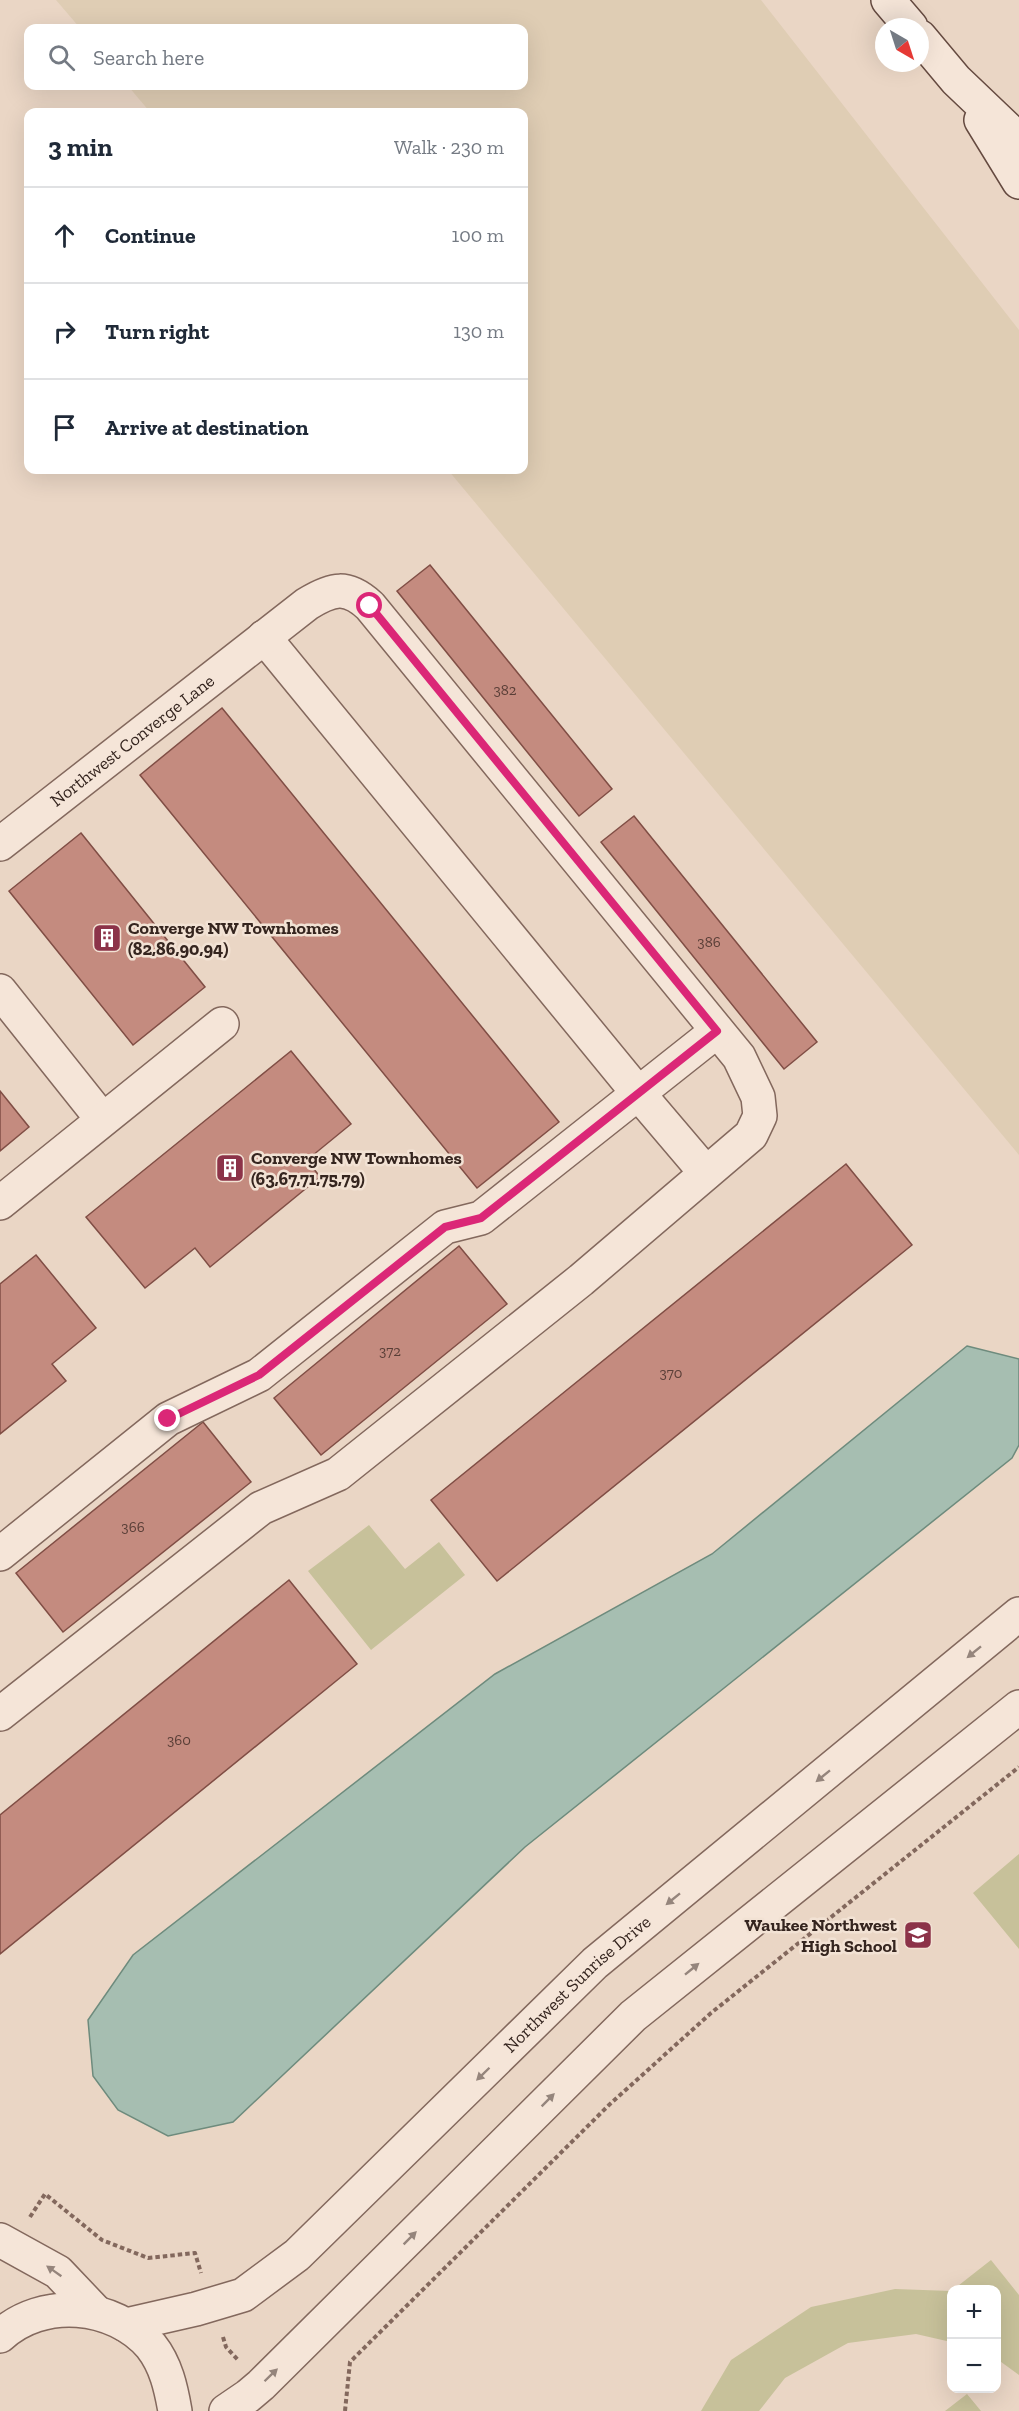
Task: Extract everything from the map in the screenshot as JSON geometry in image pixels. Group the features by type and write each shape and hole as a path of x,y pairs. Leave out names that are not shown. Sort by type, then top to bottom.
{"street":[{"path":"888,0 903,18"},
{"path":"929,48 956,80 1019,140"},
{"path":"956,80 1019,182"},
{"name":"Northwest Converge Lane","path":"0,844 264,637 323,594 342,590 357,595 370,606 739,1057 758,1097 760,1116 751,1135 581,1280 338,1474 261,1508 0,1714"},
{"path":"264,637 706,1173"},
{"path":"0,991 102,1119"},
{"path":"0,1203 222,1024"},
{"path":"0,1554 168,1419 259,1375 445,1227 481,1218 717,1031"},
{"name":"Northwest Sunrise Drive","path":"126,2325 196,2309 243,2295 297,2255 595,1963 1019,1614"},
{"path":"226,2411 261,2385 633,2016 1019,1707"},
{"path":"0,2240 58,2271 96,2312"},
{"path":"0,2336 30,2317 63,2309 96,2312 126,2325 151,2347 168,2375 175,2411"}],"path":[{"path":"345,2411 350,2362 609,2105 711,2013 1019,1767"}],"shaded area":[{"path":"56,0 761,0 1019,330 1019,1155 451,474 528,474 528,108 147,108 131,90 528,90 528,24 77,24"},
{"path":"967,1346 1019,1359 1019,1445 1012,1458 525,1847 233,2122 168,2136 118,2110 93,2076 88,2020 133,1955 495,1674 712,1554"},
{"path":"369,1525 405,1569 439,1542 465,1575 371,1650 308,1571"},
{"path":"1019,1854 1019,1949 973,1893"},
{"path":"991,2260 1019,2295 1019,2375 1001,2362 1001,2285 959,2285"},
{"path":"895,2289 947,2291 947,2341 916,2334 848,2343 785,2378 759,2411 701,2411 731,2360 811,2307"},
{"path":"967,2394 981,2411 945,2411"}],"building":[{"path":"430,565 612,789 579,816 397,591"},
{"path":"222,708 559,1122 477,1188 140,775"},
{"path":"634,816 817,1042 784,1069 601,842"},
{"name":"Converge NW Townhomes (82,86,90,94)","path":"81,833 205,987 133,1045 9,891"},
{"name":"Converge NW Townhomes (63,67,71,75,79)","path":"291,1051 351,1124 307,1160 320,1177 210,1267 195,1248 145,1288 86,1217"},
{"path":"0,1091 29,1127 0,1151"},
{"path":"846,1164 912,1245 497,1581 431,1500"},
{"path":"459,1246 507,1304 321,1455 274,1398"},
{"path":"36,1255 96,1328 52,1364 66,1381 0,1434 0,1284"},
{"path":"203,1422 251,1482 63,1632 16,1573"},
{"path":"289,1580 357,1664 0,1954 0,1815"}],"place":[{"name":"Converge NW Townhomes (82,86,90,94)","path":"107,938"},
{"name":"Converge NW Townhomes (63,67,71,75,79)","path":"230,1168"},
{"name":"Waukee Northwest High School","path":"918,1935"}],"route":[{"path":"168,1419 259,1375 445,1227 481,1218 717,1031 370,606"}]}
